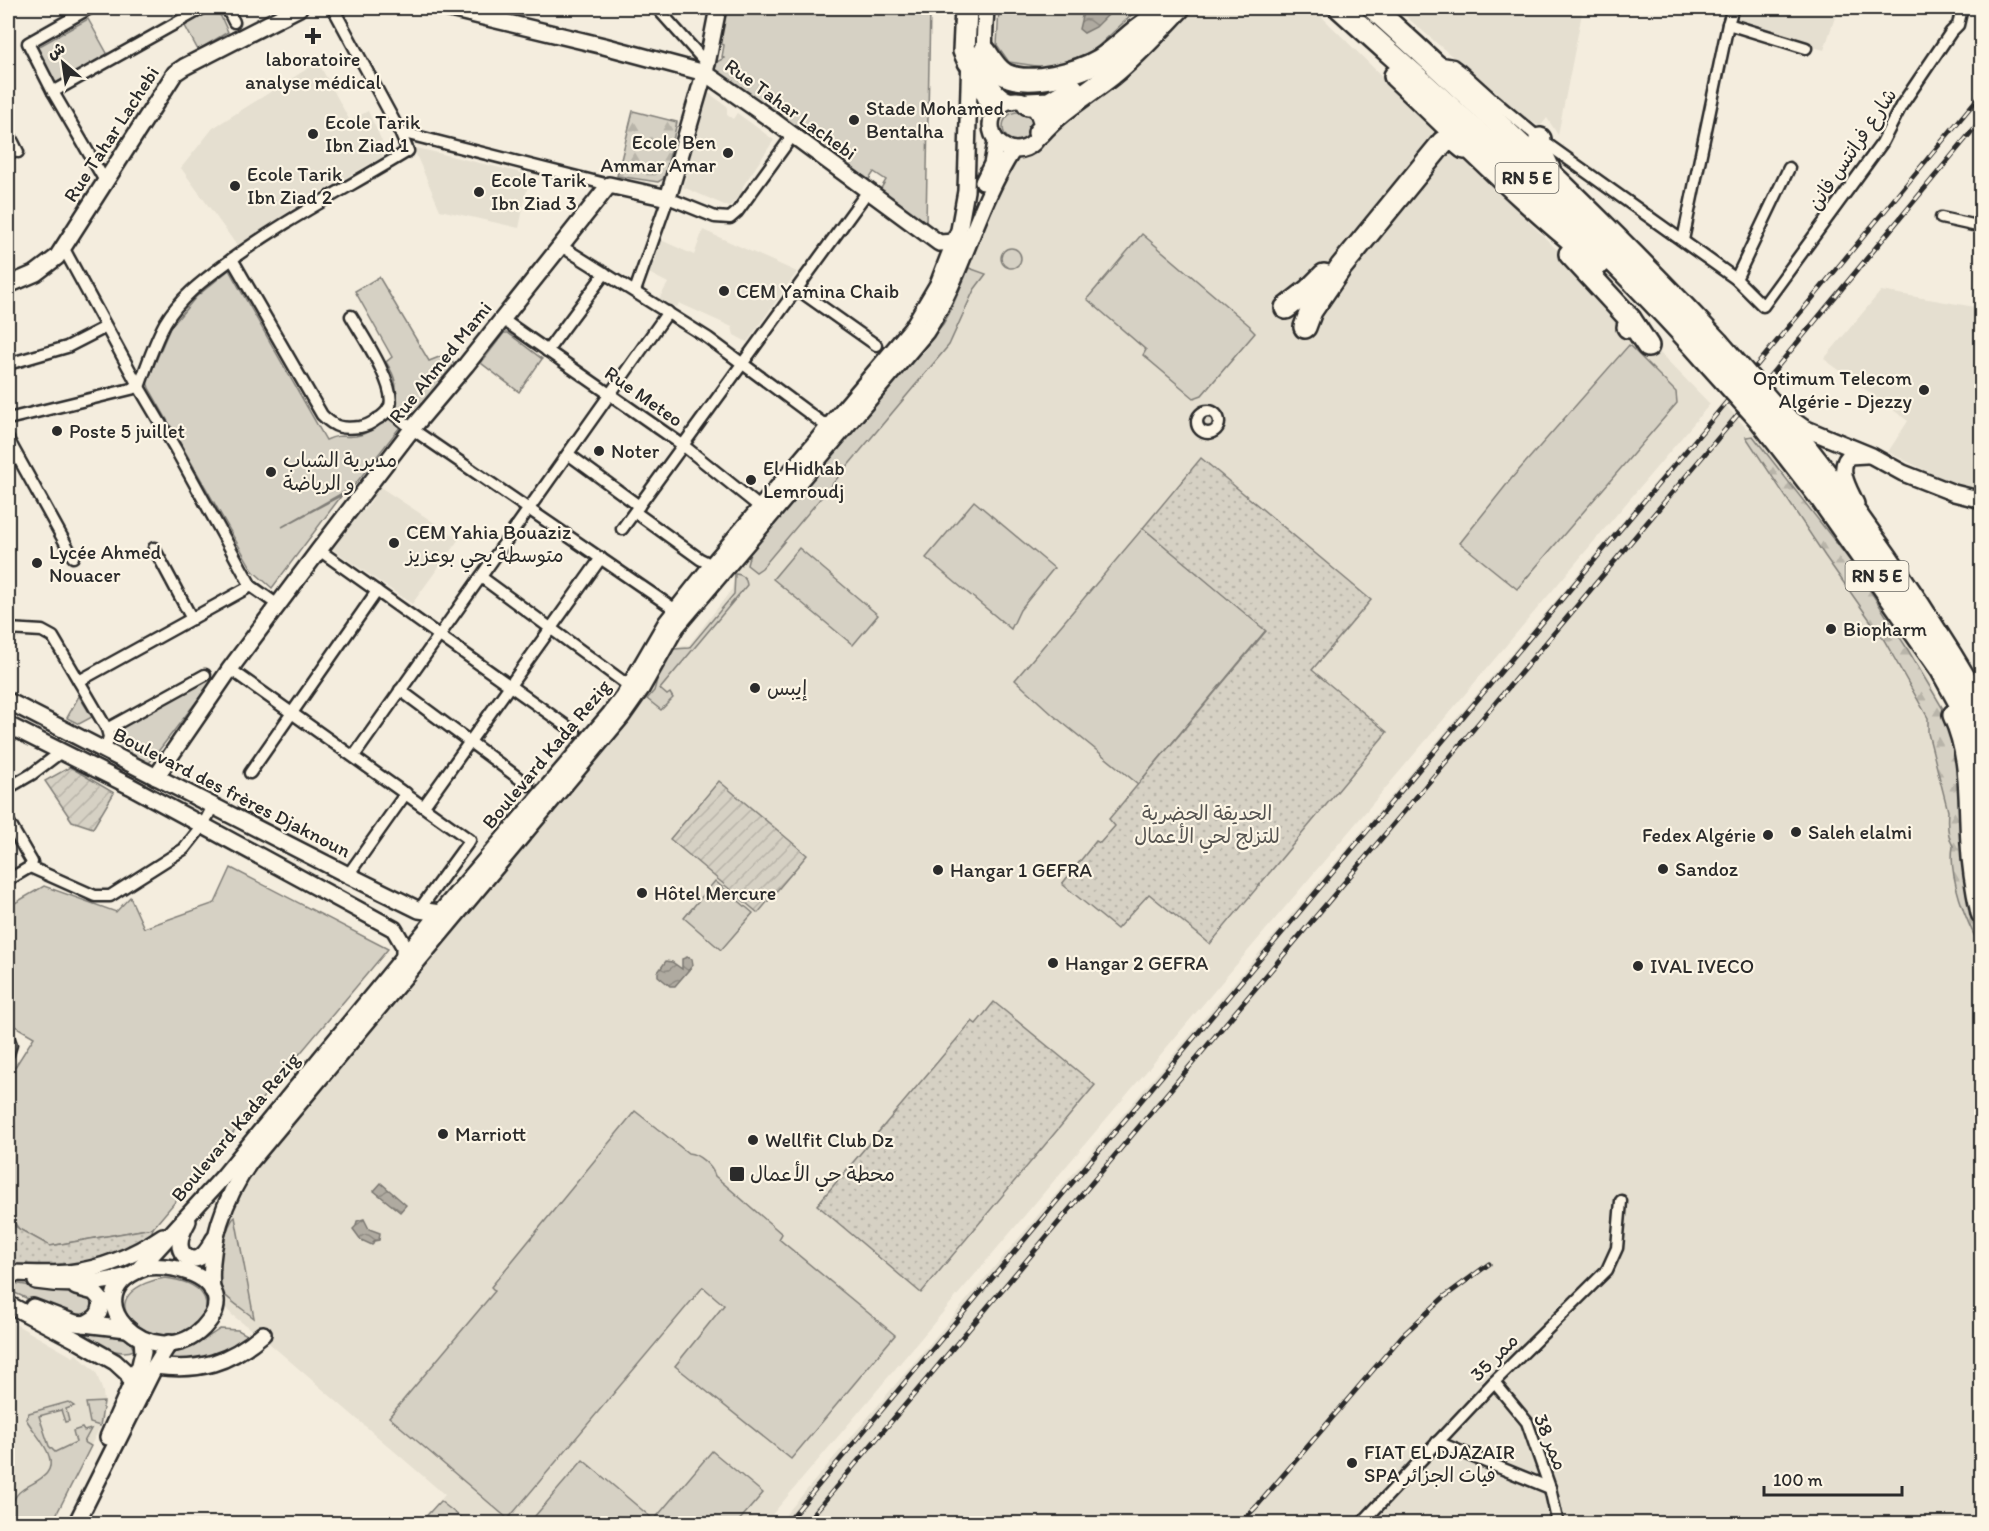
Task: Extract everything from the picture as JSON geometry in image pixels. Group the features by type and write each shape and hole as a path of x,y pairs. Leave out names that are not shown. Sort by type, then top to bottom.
{"highway":[{"path":"966,8 964,51 1006,76 1022,78 1044,78 1090,65 1108,55 1168,9"},
{"path":"1322,8 1510,187 1616,276 1649,296"},
{"name":"RN 5 E","path":"1340,8 1476,130 1649,296 1711,350"},
{"name":"RN 5 E","path":"1373,8 1552,175 1662,282 1711,350 1765,411 1810,452 1911,595 1982,707"},
{"path":"1020,102 1049,103 1090,78 1168,9"},
{"path":"1039,133 1055,116 1114,72 1151,38 1168,9"},
{"path":"1286,308 1309,290 1334,265 1442,137 1444,131 1442,125 1421,106 1415,95"},
{"path":"1305,327 1314,306 1341,267 1446,140 1455,139 1482,165 1489,168"},
{"path":"1540,140 1539,150 1552,175"},
{"path":"1510,187 1520,202 1593,277 1648,346"},
{"name":"RN 5 E","path":"1765,411 1821,498 1941,669 1982,743"},
{"path":"1875,573 1936,674 1960,726 1969,761 1971,842 1975,884 1982,912"}],"main road":[{"name":"Rue Tahar Lachebi","path":"8,285 36,273 62,256 105,181 175,73 298,8"},
{"name":"Rue Tahar Lachebi","path":"446,8 706,69 939,243 957,236"},
{"path":"609,184 668,198 706,69 718,8"},
{"path":"972,8 977,57 993,114"},
{"path":"957,236 966,191 977,57 986,8"},
{"path":"977,57 996,94 1004,99 1020,102 1039,116 1039,133 1036,140 1022,150 1004,148 996,142 990,124 993,114 1001,105 1020,102"},
{"name":"Boulevard Kada Rezig","path":"996,142 992,164 957,236 938,284 912,328 761,508 719,567 676,627 641,689 622,716 250,1162 232,1190 217,1233 211,1268 212,1290 216,1300 211,1319 191,1337 169,1343 142,1339 127,1329 117,1316 114,1298 117,1288 191,1213 440,913 610,714 676,610 719,567 926,332 941,309 988,194 1000,169 1013,150"},
{"name":"Rue Ahmed Mami","path":"156,777 230,669 319,549 412,429 466,365 609,184"},
{"path":"1765,411 1872,456 1903,473 1954,493 1982,500"},
{"path":"1865,527 1844,476 1844,467 1845,460 1849,456 1872,456"},
{"name":"Boulevard des frères Djaknoun","path":"8,701 419,910 440,913"},
{"name":"Boulevard des frères Djaknoun","path":"8,725 202,825 394,929 404,946 404,958"},
{"path":"96,769 105,750"},
{"path":"191,1213 180,1241 183,1255 190,1259 198,1258 204,1254 217,1233"},
{"path":"8,1274 68,1273 98,1267 144,1248 178,1226"},
{"path":"61,1285 103,1281 155,1267 183,1269 196,1276 212,1290"},
{"path":"8,1274 25,1280 87,1289 98,1295 101,1306 99,1315 84,1324"},
{"name":"Boulevard Kada Rezig","path":"8,1297 68,1321 127,1329"},
{"path":"8,1304 115,1362 128,1374 130,1390"},
{"path":"155,1366 189,1368 222,1361 247,1348 263,1334"},
{"path":"78,1515 140,1365 143,1352 142,1339"},
{"path":"68,1524 78,1515 169,1343"}],"street":[{"path":"90,8 28,43 53,92 105,181"},
{"path":"53,92 203,8"},
{"path":"227,8 234,22"},
{"path":"139,387 152,350 166,322 185,298 232,259 307,209 408,151 333,8"},
{"path":"657,8 706,69"},
{"path":"1683,240 1733,8"},
{"name":"شارع فرانتس فانن","path":"1736,279 1763,306 1881,144 1902,106 1951,32 1959,25 1962,8"},
{"path":"1728,24 1806,48"},
{"path":"1431,61 1453,65 1540,140 1736,279 1789,168"},
{"path":"8,132 18,152"},
{"path":"400,132 609,184"},
{"path":"635,291 668,198 715,217 730,218 737,212 793,135"},
{"path":"622,529 868,191"},
{"path":"1941,218 1982,227"},
{"path":"561,246 668,312 829,428"},
{"path":"62,256 106,327 251,586 278,605"},
{"path":"232,259 322,415 333,426 349,428 365,426 380,418 388,410 391,395 387,383 351,316"},
{"path":"547,351 605,273"},
{"path":"797,288 876,345"},
{"path":"354,756 668,312"},
{"name":"Rue Meteo","path":"502,319 684,446 761,508"},
{"path":"8,364 67,347 106,327"},
{"path":"8,420 139,387"},
{"path":"388,410 412,429 676,610"},
{"path":"8,439 73,557"},
{"path":"568,454 700,559 719,567"},
{"path":"154,548 192,619"},
{"path":"319,549 575,732"},
{"path":"424,806 601,558"},
{"path":"481,577 629,686"},
{"path":"79,681 251,586"},
{"path":"250,773 377,591"},
{"path":"8,629 42,631 53,637 107,729 109,737 105,750"},
{"path":"230,669 470,840 419,910"},
{"path":"107,729 205,675"},
{"path":"400,690 528,785"},
{"path":"8,788 32,774 61,752"},
{"path":"348,875 406,793"},
{"path":"30,867 95,896 110,896 184,849 213,806"},
{"path":"8,821 32,862 30,867 8,880"},
{"path":"8,1036 11,1045 8,1054"},
{"name":"ممر 35","path":"1361,1524 1494,1382 1607,1270 1617,1248 1622,1201"},
{"name":"ممر 38","path":"1494,1382 1527,1422 1550,1488 1558,1524"},
{"path":"1437,1442 1550,1488"}],"shaded area":[{"path":"1186,8 1313,8 1710,404 765,1523 420,1524 445,1495 269,1343 232,1315 220,1301 217,1264 229,1214 246,1180 647,695 673,648 689,645 732,589 735,571 944,320 994,201 1008,173 1016,163 1151,44"},
{"path":"1396,8 1583,8 1558,135 1547,118 1540,127 1512,108"},
{"path":"1740,8 1838,8 1824,50 1778,37 1734,29"},
{"name":"Ecole Tarik Ibn Ziad 1","path":"318,62 350,121 368,111 385,148 382,157 299,204 238,247 181,168 213,128"},
{"name":"Ecole Ben Ammar Amar","path":"707,92 727,106 727,115 733,119 737,113 774,140 743,186 742,193 729,207 683,187 687,174 682,173 684,165 688,166 695,129"},
{"name":"Ecole Tarik Ibn Ziad 3","path":"417,148 530,175 519,228 440,210 414,150"},
{"name":"CEM Yamina Chaib","path":"703,230 797,272 747,342 734,335 732,327 679,303 677,307 659,299 668,283 647,272 661,240 694,255"},
{"name":"Optimum Telecom Algérie - Djezzy","path":"1881,291 1981,308 1976,339 1982,346 1981,491 1941,478 1888,452 1908,421 1824,359"},
{"path":"1723,402 1747,429 1752,424 1860,566 1927,675 1945,711 1972,895 1982,932 1981,1523 778,1524"},
{"name":"CEM Yahia Bouaziz متوسطة يحي بوعزيز","path":"377,485 459,539 412,604 329,547 357,506 364,511 373,498 370,495"},
{"path":"8,1320 73,1357 76,1354 96,1372 103,1392 102,1423 52,1523 8,1523"}],"green space":[{"path":"217,8 228,32 198,50 184,24"},
{"name":"Stade Mohamed Bentalha","path":"722,8 930,8 926,223 880,190 886,180 874,172 868,181 708,68 709,61 717,62 724,58 722,57 724,45 715,41"},
{"path":"999,8 1139,8 1093,51 1050,68 1009,62 997,45"},
{"path":"88,19 108,55 56,84 36,48"},
{"path":"633,111 677,122 666,172 663,179 658,182 617,176"},
{"path":"1018,112 1028,117 1033,127 1028,137 1018,142 1008,137 1003,127 1008,117"},
{"path":"1142,234 1250,326 1255,333 1202,395 1194,398 1143,355 1146,350 1087,299"},
{"path":"1011,248 1018,251 1021,258 1018,265 1011,268 1004,265 1001,258 1004,251"},
{"path":"969,268 986,274 974,290 949,345 762,568 756,572 747,565 750,553 943,324"},
{"path":"229,270 326,440 365,433 386,417 400,427 353,487 282,527 342,495 272,588 253,571 147,382 170,328 196,297"},
{"path":"379,277 429,361 447,354 455,366 411,420 394,408 396,384 386,362 392,357 355,291"},
{"path":"504,333 508,333 542,359 519,392 481,363"},
{"path":"1629,345 1676,392 1677,403 1517,589 1460,543 1511,479"},
{"path":"1753,436 1855,567 1949,719 1960,763 1969,902 1981,932 1981,948 1964,912 1956,885 1952,858 1953,846 1948,829 1948,811 1928,733 1928,718 1884,640 1746,437"},
{"name":"الحديقة الحضرية للتزلج لحي الأعمال","path":"1201,458 1371,600 1312,670 1387,732 1210,944 1149,894 1117,929 1062,884 1096,841 1100,843 1115,826 1109,819 1266,631 1143,528"},
{"path":"974,501 1054,568 1020,610 1011,629 926,558"},
{"path":"1143,528 1266,630 1138,784 1053,715 1015,680"},
{"path":"799,548 878,615 853,645 773,579"},
{"path":"735,574 743,576 747,585 660,689 667,695 670,693 673,698 661,710 647,699 654,691 661,665 669,652 674,649 689,648 734,594"},
{"path":"216,676 150,762 144,764 116,750 115,737 121,727"},
{"path":"79,696 92,717 79,724 67,718"},
{"path":"70,767 114,793 93,828 72,821 45,781"},
{"path":"719,781 807,855 758,913 670,839"},
{"path":"231,868 388,949 153,1228 50,1246 19,1229 8,1214 8,1078 34,1037 8,1022 8,907 44,886 116,912 130,897 144,928 215,903"},
{"path":"715,881 753,913 721,950 684,918"},
{"path":"994,1002 1095,1085 921,1293 817,1205 972,1021 976,1024"},
{"path":"635,1111 688,1153 704,1161 715,1176 782,1234 779,1239 895,1335 791,1459 675,1366 724,1305 703,1287 508,1519 389,1417 495,1291 491,1287"},
{"path":"235,1217 254,1318 231,1301 220,1290 218,1284 221,1252 227,1230"},
{"path":"8,1220 19,1229 50,1246 153,1228 150,1238 98,1258 63,1266 26,1268 8,1265"},
{"path":"165,1278 189,1284 202,1294 206,1306 202,1318 191,1329 176,1335 158,1334 139,1326 129,1317 125,1309 125,1301 136,1288"},
{"path":"8,1282 54,1290 85,1292 96,1301 90,1318 60,1313 8,1290"},
{"path":"66,1325 122,1333 134,1350 126,1352 108,1349"},
{"path":"220,1329 238,1330 251,1337 218,1360 166,1361 176,1352 196,1345"},
{"path":"68,1402 74,1406 66,1409 69,1421 65,1422 61,1410 39,1416 49,1446 55,1452 76,1442 73,1431 82,1428 84,1431 91,1429 84,1442 91,1446 52,1523 8,1523 13,1500 22,1490 47,1473 50,1463 47,1451 26,1419 29,1413"},
{"path":"104,1402 100,1426 90,1423 86,1403"},
{"path":"712,1451 763,1493 737,1523 529,1523 583,1460 654,1520"},
{"path":"440,1501 468,1523 420,1523"}],"water":[{"path":"1084,8 1115,8 1096,27 1084,33 1079,29"},
{"path":"687,957 692,959 693,965 675,986 670,986 658,976 658,972 666,961 682,969 682,959"},
{"path":"381,1183 406,1205 400,1212 374,1191"},
{"path":"364,1219 369,1229 380,1233 379,1240 374,1241 372,1245 361,1240 353,1229 357,1221"}],"railway":[{"path":"786,1524 1686,451 1982,93"},
{"path":"805,1524 1735,418 1982,119"},
{"path":"1239,1524 1257,1506 1402,1336 1444,1297 1489,1264"}],"place":[{"name":"laboratoire analyse médical","path":"313,36"},
{"name":"Stade Mohamed Bentalha","path":"854,120"},
{"name":"Ecole Tarik Ibn Ziad 1","path":"313,134"},
{"name":"Ecole Ben Ammar Amar","path":"728,153"},
{"name":"Ecole Tarik Ibn Ziad 2","path":"235,186"},
{"name":"Ecole Tarik Ibn Ziad 3","path":"479,192"},
{"name":"CEM Yamina Chaib","path":"724,291"},
{"name":"Optimum Telecom Algérie - Djezzy","path":"1924,390"},
{"name":"Poste 5 juillet","path":"57,431"},
{"name":"Noter","path":"599,451"},
{"name":"مديرية الشباب و الرياضة","path":"271,472"},
{"name":"El Hidhab Lemroudj","path":"751,480"},
{"name":"CEM Yahia Bouaziz متوسطة يحي بوعزيز","path":"394,543"},
{"name":"Lycée Ahmed Nouacer","path":"37,563"},
{"name":"Biopharm","path":"1831,629"},
{"name":"إيبس","path":"755,688"},
{"name":"Saleh elalmi","path":"1796,832"},
{"name":"Fedex Algérie","path":"1768,835"},
{"name":"Sandoz","path":"1663,869"},
{"name":"Hangar 1 GEFRA","path":"938,870"},
{"name":"Hôtel Mercure","path":"642,893"},
{"name":"Hangar 2 GEFRA","path":"1053,963"},
{"name":"IVAL IVECO","path":"1638,966"},
{"name":"Marriott","path":"443,1134"},
{"name":"Wellfit Club Dz","path":"753,1140"},
{"name":"محطة حي الأعمال","path":"737,1174"},
{"name":"FIAT EL DJAZAIR SPA فيات الجزائر","path":"1352,1463"}]}
